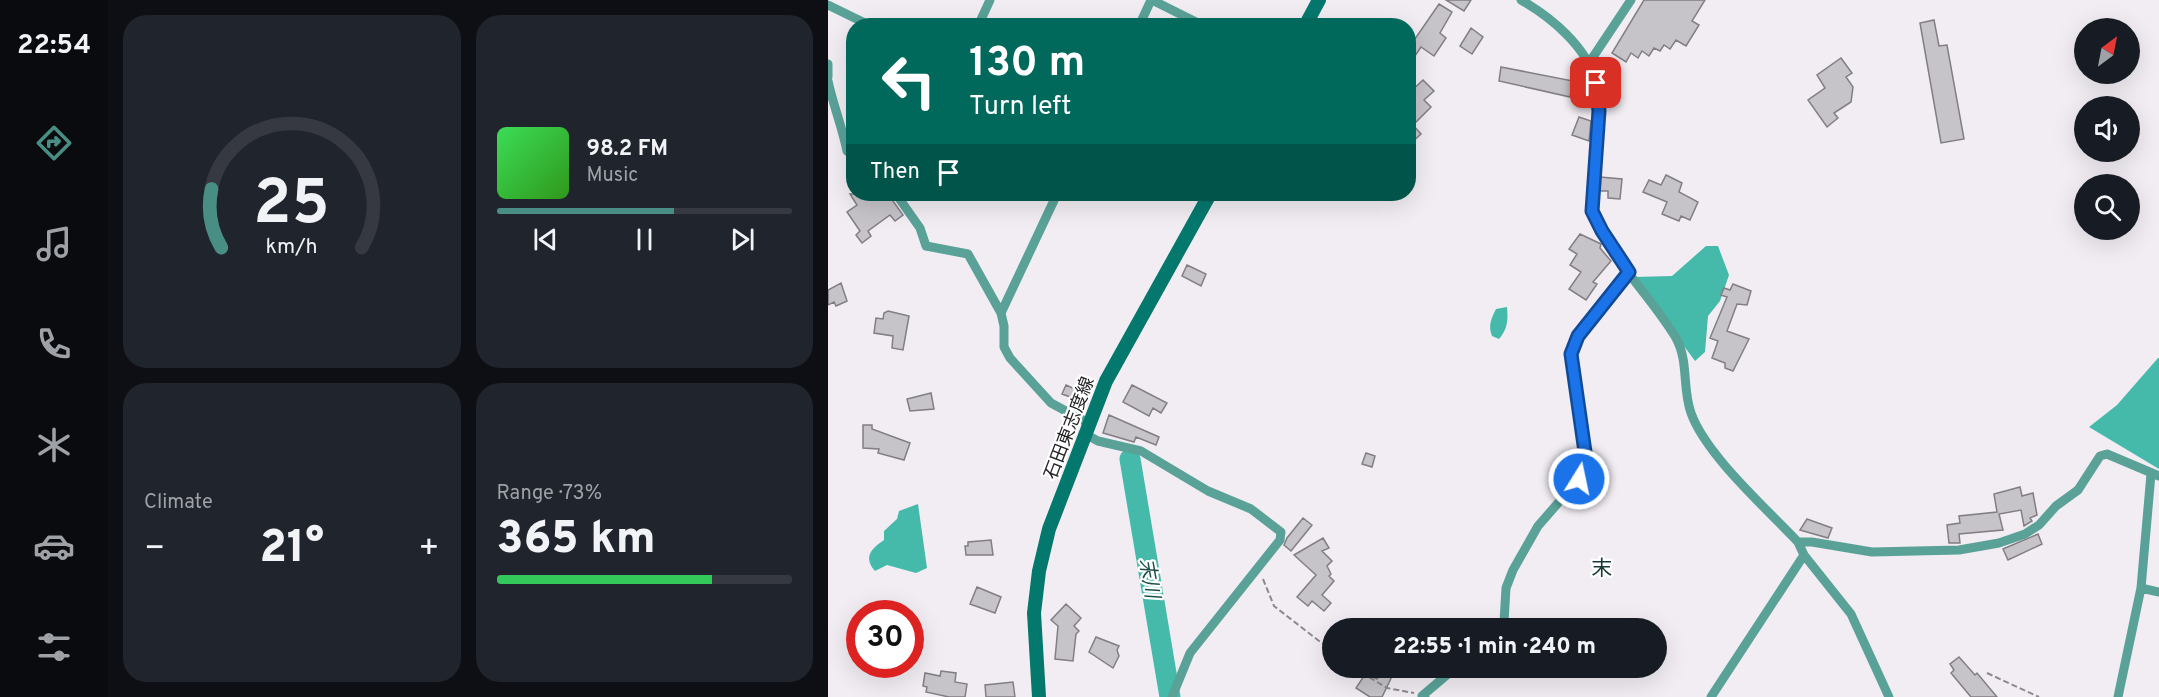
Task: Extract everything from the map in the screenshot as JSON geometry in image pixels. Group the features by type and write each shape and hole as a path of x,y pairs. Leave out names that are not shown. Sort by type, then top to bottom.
{"main road":[{"path":"1310,18 1320,0"},
{"name":"石田東志度線","path":"1040,697 1034,613 1039,571 1049,529 1106,381 1206,201"}],"street":[{"path":"982,18 990,0"},
{"path":"1143,18 1152,0 1188,18"},
{"path":"1521,0 1563,32 1589,63 1596,83 1599,111 1592,211 1602,231 1680,347 1686,366 1687,395 1691,413 1705,440 1798,542 1804,555 1851,614 1889,697"},
{"path":"1589,63 1630,0"},
{"path":"828,5 855,18"},
{"path":"828,64 828,79 833,104 842,126 846,146"},
{"path":"901,201 920,228 926,246 968,254 1001,313 1005,326 1004,347 1010,358 1051,403 1098,441 1141,451 1208,491 1251,509 1281,532 1280,540 1190,653 1172,697"},
{"path":"1001,313 1054,201"},
{"path":"1504,618 1506,588 1513,570 1538,526 1579,479 1585,452 1571,354 1578,336 1629,272"},
{"path":"1798,542 1872,552 1959,550 1990,545 2025,534 2039,525 2056,506 2078,490 2100,456 2107,454 2155,475 2148,509 2141,588 2118,697"},
{"path":"2148,509 2159,512"},
{"path":"1711,697 1804,555"},
{"path":"2141,588 2159,592"},
{"path":"1423,696 1444,678"}],"path":[{"path":"1258,568 1274,606 1322,643"},
{"path":"1987,673 2038,697"},
{"path":"1370,678 1387,688 1423,696"}],"shaded area":[{"path":"1706,246 1718,246 1729,275 1720,301 1708,316 1705,352 1695,361 1633,277 1672,276"},
{"path":"1507,307 1507,324 1499,339 1492,336 1491,322 1496,309"},
{"path":"2158,358 2159,469 2089,427 2117,405"},
{"path":"918,504 927,568 916,573 887,565 875,571 869,557 872,550 884,540 884,531 897,519 899,511"}],"building":[{"path":"1446,0 1471,0 1464,11"},
{"path":"1644,0 1705,0 1692,21 1699,25 1686,46 1676,40 1670,49 1664,45 1660,51 1654,48 1649,56 1642,51 1638,58 1631,53 1626,62 1612,53"},
{"path":"1439,4 1452,12 1440,33 1446,38 1434,56 1421,47 1416,54 1416,37"},
{"path":"1934,20 1939,46 1947,45 1964,139 1941,143 1920,23"},
{"path":"1471,28 1483,37 1472,54 1460,46"},
{"path":"1841,58 1852,73 1846,77 1853,87 1851,102 1834,113 1838,118 1827,127 1808,100 1825,88 1817,75"},
{"path":"1501,67 1573,81 1570,97 1499,81"},
{"path":"1423,80 1434,91 1424,100 1431,107 1416,122 1416,87"},
{"path":"1579,117 1591,121 1589,141 1572,135"},
{"path":"1416,128 1421,134 1416,139"},
{"path":"1666,175 1682,183 1679,192 1698,202 1690,220 1681,216 1679,221 1662,214 1667,202 1643,192 1649,180 1661,185"},
{"path":"1600,177 1622,179 1620,199 1608,198 1608,191 1599,191"},
{"path":"854,201 893,201 903,215 895,221 890,215 868,231 871,236 862,243 856,235 860,231 847,212 857,205"},
{"path":"1580,234 1601,244 1600,248 1611,261 1593,282 1597,284 1586,300 1569,289 1581,272 1570,265 1577,254 1569,249"},
{"path":"1187,265 1206,274 1201,286 1182,276"},
{"path":"841,283 847,301 836,306 834,302 828,305 828,290"},
{"path":"1733,284 1751,291 1747,305 1737,304 1727,331 1749,339 1733,371 1725,368 1725,363 1712,358 1718,341 1710,338 1727,297 1721,295 1724,288 1730,290"},
{"path":"888,311 909,316 903,350 892,348 893,336 874,333 876,318 883,319 884,313"},
{"path":"1066,385 1077,390 1073,398 1062,394"},
{"path":"1132,385 1167,403 1161,413 1153,408 1149,416 1123,402"},
{"path":"931,393 934,409 910,411 907,399"},
{"path":"1109,415 1159,437 1156,445 1136,437 1134,442 1103,433"},
{"path":"863,425 872,425 872,429 910,443 904,460 878,453 879,449 863,448"},
{"path":"1366,453 1375,456 1372,467 1362,464"},
{"path":"2020,487 2022,496 2033,493 2037,515 2030,518 2032,521 2024,526 2021,510 1999,514 2003,530 1959,534 1960,543 1949,543 1947,525 1960,523 1959,516 1997,512 1994,494"},
{"path":"1303,518 1312,525 1291,551 1284,545"},
{"path":"1807,519 1832,528 1828,538 1800,530"},
{"path":"2038,534 2042,544 2008,560 2003,549"},
{"path":"1323,538 1329,548 1322,551 1332,561 1327,566 1331,574 1329,576 1334,581 1322,595 1331,603 1324,611 1312,601 1308,606 1297,597 1316,575 1294,555"},
{"path":"991,540 993,555 966,555 965,546 968,546 968,542"},
{"path":"977,587 1001,597 995,613 970,604"},
{"path":"1066,604 1081,618 1074,626 1079,631 1076,634 1073,661 1055,659 1058,626 1051,620"},
{"path":"1096,637 1119,646 1117,650 1119,656 1113,668 1089,652"},
{"path":"1959,657 1975,675 1977,673 1997,697 1971,697 1951,673 1954,670 1950,664"},
{"path":"941,671 956,673 955,682 967,684 965,697 949,697 926,692 927,687 923,686 925,673 940,676"},
{"path":"1363,678 1391,678 1382,697 1370,697 1356,688"},
{"path":"1013,682 1015,697 986,697 985,685"}],"waterway":[{"name":"末川","path":"1130,459 1170,697"}],"district":[{"name":"末","path":"1602,568"}],"route":[{"path":"1579,479 1585,452 1571,354 1578,336 1629,272 1602,231 1592,211 1591,192 1599,111 1596,83"}]}
